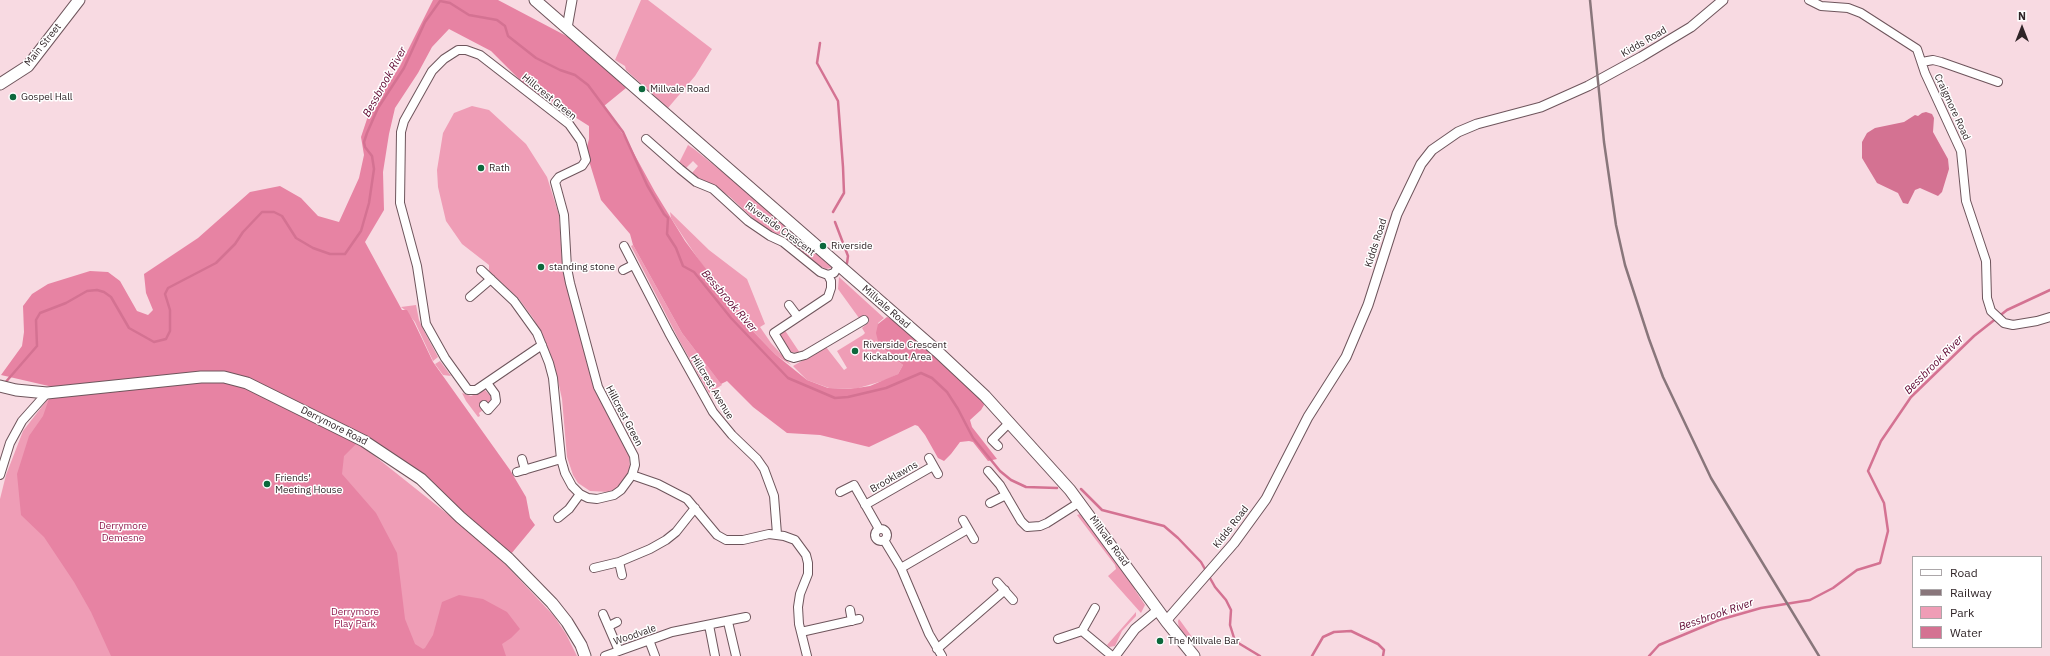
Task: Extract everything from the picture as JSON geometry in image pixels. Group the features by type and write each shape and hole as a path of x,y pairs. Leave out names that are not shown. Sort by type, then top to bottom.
{"main road":[{"name":"Main Street","path":"0,84 28,66 79,0"},
{"name":"Millvale Road","path":"535,0 937,351 1010,422 1080,502 1166,621 1194,656"},
{"name":"Derrymore Road","path":"3,387 47,393 201,377 224,377 247,383 269,393 364,441 421,479 460,517 509,559 552,603 567,622 581,645 585,656"}],"street":[{"path":"567,28 572,0"},
{"name":"Kidds Road","path":"1166,621 1234,544 1266,499 1308,417 1346,357 1368,305 1397,214 1421,164 1432,150 1458,132 1477,124 1541,107 1594,83 1691,27 1723,0"},
{"name":"Craigmore Road","path":"1809,0 1821,6 1848,8 1868,16 1912,45 1920,54 1922,62 1961,151 1966,201 1984,251 1988,279 1988,298 1997,318 2007,324 2030,323 2050,317"},
{"name":"Hillcrest Green","path":"542,345 476,390 468,390 464,387 426,324 417,266 400,203 401,132 404,121 432,71 444,59 458,50 466,50 480,55 568,124 581,141 586,160 582,166 559,177 555,182 564,216 567,268 598,386 634,456 635,465 632,476"},
{"path":"1922,62 1933,60 1941,62 1998,82"},
{"name":"Riverside Crescent","path":"646,139 696,182 713,189 748,220 770,236 783,242 820,272 828,275"},
{"name":"Hillcrest Avenue","path":"624,246 713,412 732,435 757,459 764,469 775,501 777,534"},
{"path":"623,270 633,265"},
{"path":"839,266 834,272 828,275 831,281 830,294 774,333 788,356 794,358 804,355 864,320"},
{"path":"481,270 522,310 535,329 542,345 553,378 561,459 565,473 572,486 580,494 588,498 606,498 622,490 632,476 658,484 687,499 717,535 726,540 743,540 769,534 777,534 794,540 806,555 808,574 800,594 798,607 801,632 807,656"},
{"path":"470,297 491,279"},
{"path":"789,305 798,317"},
{"path":"484,405 488,410 496,401 495,394 487,382"},
{"path":"0,475 10,443 22,421 47,393"},
{"path":"998,446 992,440 1010,422"},
{"path":"522,459 525,470"},
{"path":"517,472 561,459"},
{"name":"Brooklawns","path":"865,505 931,462 938,474"},
{"path":"988,471 1006,495 1021,521 1027,527 1032,528 1047,524 1080,502"},
{"name":"Brooklawns","path":"840,492 854,484 879,529 886,532 887,536 884,540 901,568"},
{"path":"558,518 569,509 580,494"},
{"path":"990,503 1006,495"},
{"path":"594,568 619,562 650,549 666,540 676,532 695,508"},
{"path":"963,520 974,540"},
{"path":"968,529 901,568 940,652 1004,590"},
{"path":"619,562 622,575"},
{"path":"997,582 1013,600"},
{"path":"1058,639 1082,630 1095,608"},
{"path":"801,632 856,620 850,610"},
{"path":"1082,630 1114,656 1135,629 1158,610"},
{"path":"603,614 619,651"},
{"name":"Woodvale","path":"605,656 672,632 728,622 746,617"},
{"path":"609,626 617,622"},
{"path":"728,622 736,656"},
{"path":"709,625 715,656"},
{"path":"649,640 655,656"}],"green space":[{"name":"Derrymore Play Park","path":"433,0 498,0 574,40 626,88 604,106 626,139 655,192 685,241 706,269 714,284 743,321 776,355 807,380 828,388 851,389 870,386 898,374 903,365 891,356 878,341 876,333 878,324 887,317 892,319 941,361 983,401 984,405 981,410 970,420 972,427 997,459 988,461 973,442 969,441 960,442 944,461 938,458 925,435 918,426 915,425 869,447 820,435 787,433 753,407 727,381 721,384 682,333 633,245 630,234 601,200 586,151 589,139 589,126 526,86 491,51 449,29 432,47 418,73 395,108 383,172 384,210 365,242 402,310 407,310 414,322 433,362 510,470 526,497 530,518 535,525 511,554 447,503 359,441 344,456 342,474 376,513 397,553 405,619 415,644 423,649 425,648 433,635 442,602 459,595 483,599 507,612 520,629 502,644 506,656 111,656 91,612 74,582 44,537 21,515 17,474 29,436 43,416 53,387 1,375 22,346 24,332 23,306 32,294 48,284 90,271 108,272 120,281 137,311 148,315 153,310 146,293 144,274 198,238 250,192 280,186 301,198 318,216 339,222 359,178 364,155 361,137 368,116 400,66"},
{"path":"641,0 648,0 712,49 695,76 668,108 626,70 625,66 615,60"},
{"path":"472,106 489,110 526,144 547,177 559,215 562,259 570,299 596,390 629,453 630,469 627,478 620,487 609,492 590,491 578,483 573,475 567,457 562,399 555,367 544,338 533,318 519,299 489,271 489,265 462,244 446,221 438,187 437,170 443,133 454,113"},
{"path":"688,145 746,191 831,264 831,268 826,269 816,264 781,234 775,234 759,224 729,196 703,180 696,179 692,173 698,166 693,161 686,168 678,165"},
{"path":"670,212 709,250 747,279 765,324 760,327 771,343 791,365 777,356 743,321 724,297 671,218"},
{"path":"633,245 682,333 722,385 709,393 679,340 631,246"},
{"path":"839,277 884,318 878,323 891,356 903,365 898,374 886,380 855,389 829,388 807,380 793,366 826,347 844,370 847,368 837,351 863,335 865,333 862,328 869,322 863,316 859,318 838,289"},
{"path":"416,305 419,320 438,357 433,361 415,322 401,307"},
{"path":"784,329 800,353 790,352 779,335"},
{"path":"440,361 451,376 443,375 435,364"},
{"path":"485,390 492,398 489,404 486,402 480,406 483,410 479,413 480,416 478,417 462,393 471,396"},
{"name":"Derrymore Demesne","path":"62,399 347,434 489,547 554,616 566,634 577,656 0,656 0,499 6,475 23,431 47,400"},
{"path":"1080,514 1137,589 1135,590 1145,605 1141,613 1108,576 1116,569 1115,565 1077,515"},
{"path":"1136,612 1136,616 1122,631 1115,646 1109,647 1107,645"},
{"path":"1179,619 1195,641 1191,645 1179,630"}],"water":[{"path":"1926,112 1932,114 1934,118 1933,132 1948,159 1949,169 1942,192 1938,196 1920,188 1915,190 1908,204 1903,203 1898,193 1877,183 1862,158 1862,142 1867,133 1875,128 1904,122 1915,115 1918,116"}],"waterway":[{"name":"Bessbrook River","path":"4,384 37,346 36,320 40,313 66,303 87,291 97,290 104,292 111,297 129,328 154,342 166,339 170,331 170,310 165,294 168,288 216,263 235,244 243,232 262,212 274,212 282,216 296,238 313,248 330,254 345,254 361,231 369,203 374,169 372,156 365,147 364,142 367,133 378,108 404,68 425,22 440,1 450,3 469,15 497,20 505,26 508,36 536,58 560,70 575,75 588,85 623,132 647,185 664,214 668,218 667,234 676,248 683,266 694,272 731,318 788,378 835,398 848,397 886,388 921,373 932,378 947,392 958,409 973,438 1000,471 1011,480 1026,487 1057,488"},
{"path":"820,43 817,63 838,101 844,193 833,212"},
{"path":"835,222 848,256 847,263"},
{"name":"Bessbrook River","path":"1649,656 1659,645 1719,620 1761,608 1810,600 1833,588 1857,570 1880,563 1888,531 1884,503 1868,471 1881,441 1911,397 1974,336 2007,310 2050,290"},
{"name":"Bessbrook River","path":"1081,489 1102,510 1164,526 1178,538 1201,562 1215,587 1226,600 1231,610 1230,625 1235,641 1260,656"},
{"name":"Bessbrook River","path":"1312,656 1323,637 1334,632 1351,631 1378,644 1384,650 1383,656"}],"railway":[{"path":"1590,0 1604,142 1616,225 1625,265 1649,339 1663,377 1711,478 1819,656"}],"place":[{"name":"Millvale Road","path":"642,89"},
{"name":"Gospel Hall","path":"13,97"},
{"name":"Rath","path":"481,168"},
{"name":"Riverside","path":"823,246"},
{"name":"standing stone","path":"541,267"},
{"name":"Riverside Crescent Kickabout Area","path":"855,351"},
{"name":"Friends' Meeting House","path":"267,484"},
{"name":"The Millvale Bar","path":"1160,641"}]}
